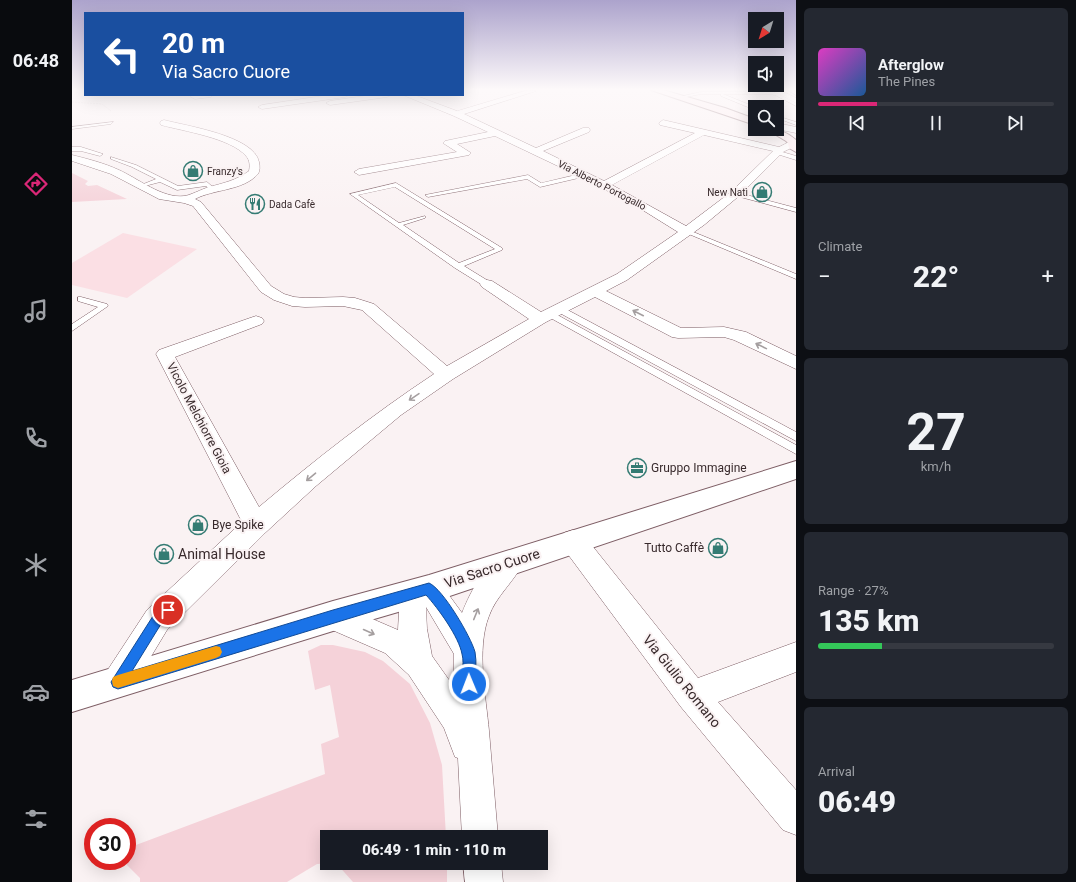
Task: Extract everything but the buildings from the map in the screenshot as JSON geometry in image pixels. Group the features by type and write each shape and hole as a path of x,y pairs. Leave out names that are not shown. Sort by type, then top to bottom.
{"main road":[{"path":"784,136 795,145"}],"street":[{"path":"186,200 194,195 236,182 249,176 254,172 255,163 249,153 229,142 192,131"},
{"name":"Via Alberto Portogallo","path":"490,131 585,175 686,230"},
{"path":"534,152 583,131"},
{"path":"699,131 779,152"},
{"path":"604,185 703,132"},
{"path":"359,172 466,153 448,143 494,133"},
{"path":"118,682 157,620 256,525 308,479 351,444 394,410 446,375 550,314 622,277 734,194 779,152 795,145"},
{"path":"72,158 115,172 163,197 186,200 197,204 266,289 273,294 293,302 348,302 368,307 446,375"},
{"path":"486,284 550,314"},
{"path":"595,291 678,333 724,332 740,336 796,363"},
{"name":"Vicolo Melchiorre Gioia","path":"256,321 165,354 256,525"},
{"name":"Via Sacro Cuore","path":"72,696 333,616 421,591 510,563 572,541 796,470"},
{"name":"Via Giulio Romano","path":"572,541 692,696 796,817"},
{"path":"480,830 469,653 474,620 483,598 493,582 510,563"},
{"path":"420,664 414,645 411,616 421,591 443,605 469,653"},
{"path":"333,616 395,643 420,664 457,719 475,764"},
{"path":"692,696 796,657"},
{"path":"483,870 484,882"}],"lane":[{"path":"72,149 81,149 100,154"},
{"path":"779,152 796,158"},
{"path":"113,158 162,179 177,188 207,184 212,189"},
{"path":"428,195 528,177 540,185 585,175"},
{"path":"142,186 162,179"},
{"path":"458,266 500,249 396,185 353,194 458,266 486,284"},
{"path":"734,194 796,210"},
{"path":"398,225 423,217"},
{"path":"686,230 796,277"},
{"path":"72,328 104,306 81,299"},
{"path":"550,314 796,437"},
{"path":"550,314 796,450"}],"shaded area":[{"path":"72,173 88,181 85,184 88,186 97,185 127,199 72,202"},
{"path":"123,233 197,249 127,298 72,285 72,263"},
{"path":"321,645 333,645 365,652 383,661 410,684 430,723 442,765 446,830 320,830 320,864 317,864 287,882 140,882 140,878 132,870 136,870 136,845 325,774 321,744 339,737 330,685 315,690 308,651"},
{"path":"342,870 447,870 447,882 353,882"}],"slow traffic":[{"path":"118,681 216,652"}],"place":[{"name":"Franzy's","path":"193,171"},
{"name":"New Natì","path":"762,192"},
{"name":"Dada Cafè","path":"255,204"},
{"name":"Gruppo Immagine","path":"637,468"},
{"name":"Bye Spike","path":"198,525"},
{"name":"Tutto Caffè","path":"718,548"},
{"name":"Animal House","path":"164,554"}],"route":[{"path":"168,610 157,620 118,682 333,616 429,589 443,605 469,653 469,684"}]}
